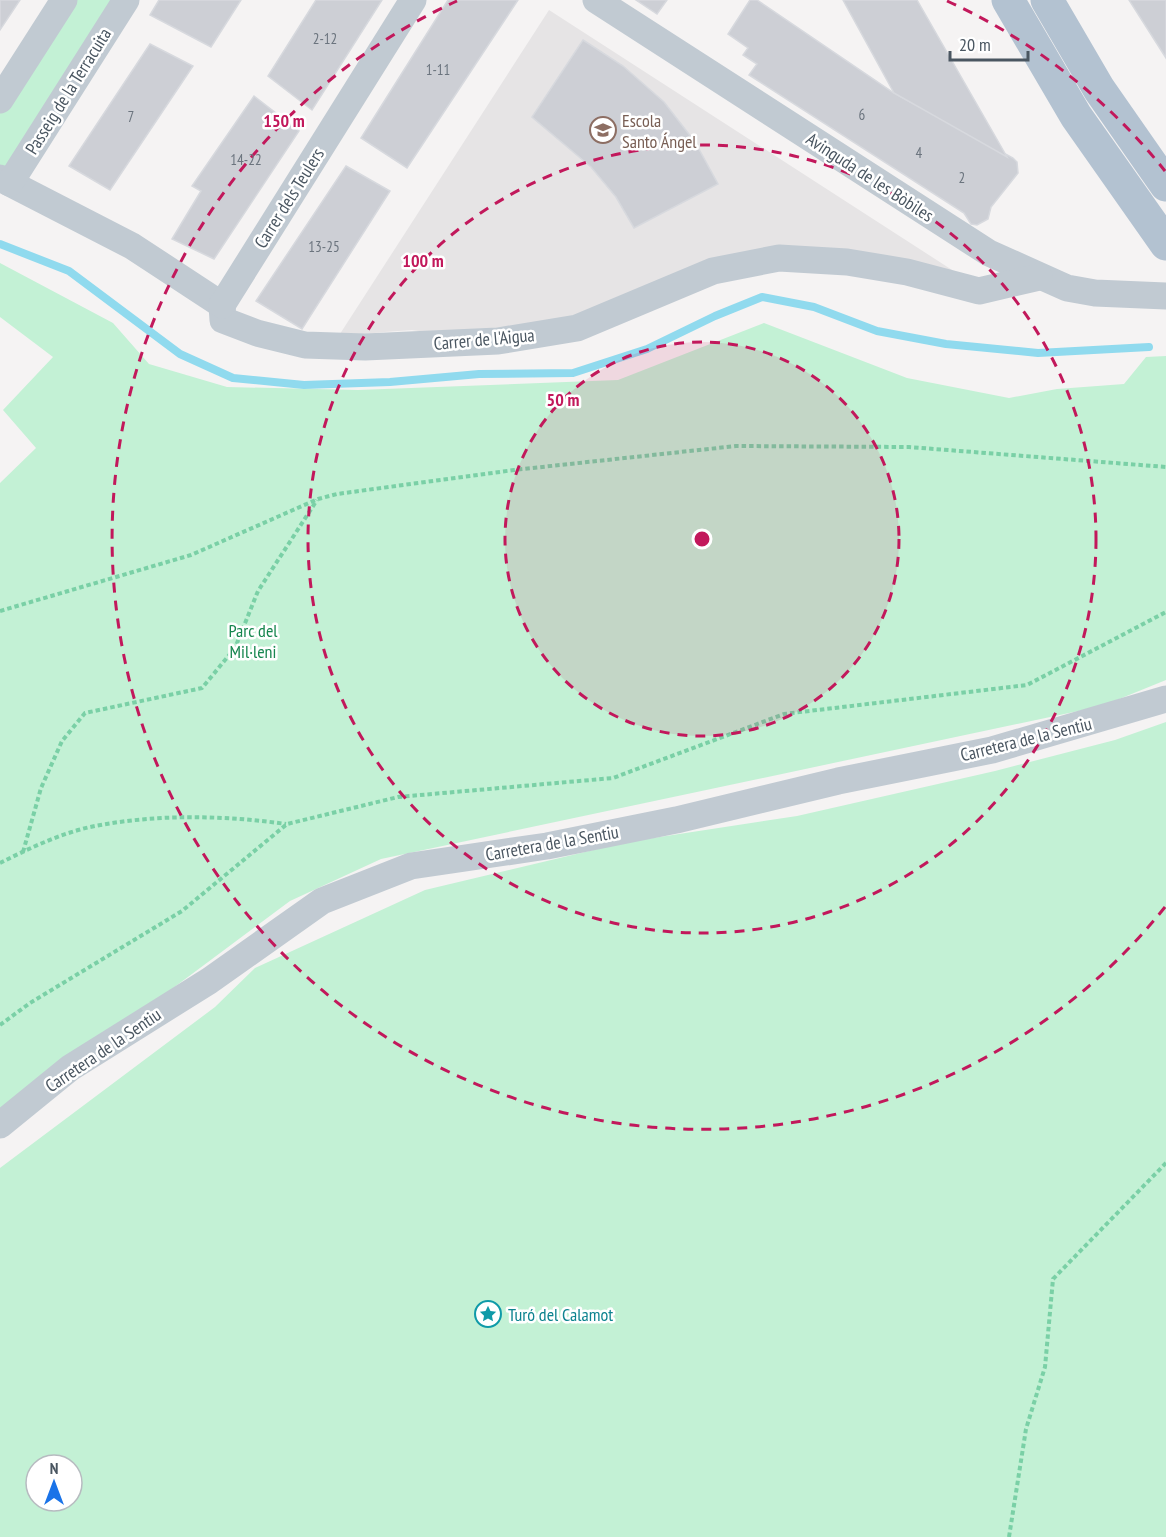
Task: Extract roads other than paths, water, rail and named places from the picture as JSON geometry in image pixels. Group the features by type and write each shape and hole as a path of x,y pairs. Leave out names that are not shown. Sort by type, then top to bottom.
{"main road":[{"path":"1008,0 1076,116 1166,244"},
{"path":"1047,0 1099,88 1166,185"}],"street":[{"path":"0,100 64,0"},
{"name":"Passeig de la Terracuita","path":"5,180 126,0"},
{"name":"Carrer dels Teulers","path":"222,305 413,0"},
{"name":"Avinguda de les Bòbiles","path":"596,0 989,253 1039,278 1067,288 1095,293 1166,296"},
{"name":"Carrer de l'Aigua","path":"5,180 132,246 222,305 223,320 257,333 305,345 365,347 498,341 577,328 713,271 779,258 847,262 897,270 979,291 1039,278"},
{"name":"Carretera de la Sentiu","path":"0,1125 70,1068 209,981 322,901 411,866 547,846 676,820 838,781 992,750 1166,699"}],"waterway":[{"path":"0,244 69,271 180,354 233,378 304,385 390,382 479,374 573,373 647,349 715,316 762,297 814,307 877,331 946,344 1038,353 1149,347"}],"place":[{"name":"Escola Santo Ángel","path":"603,130"},
{"name":"Turó del Calamot","path":"488,1314"}],"park label":[{"name":"Parc del Mil·leni","path":"253,640"}]}
